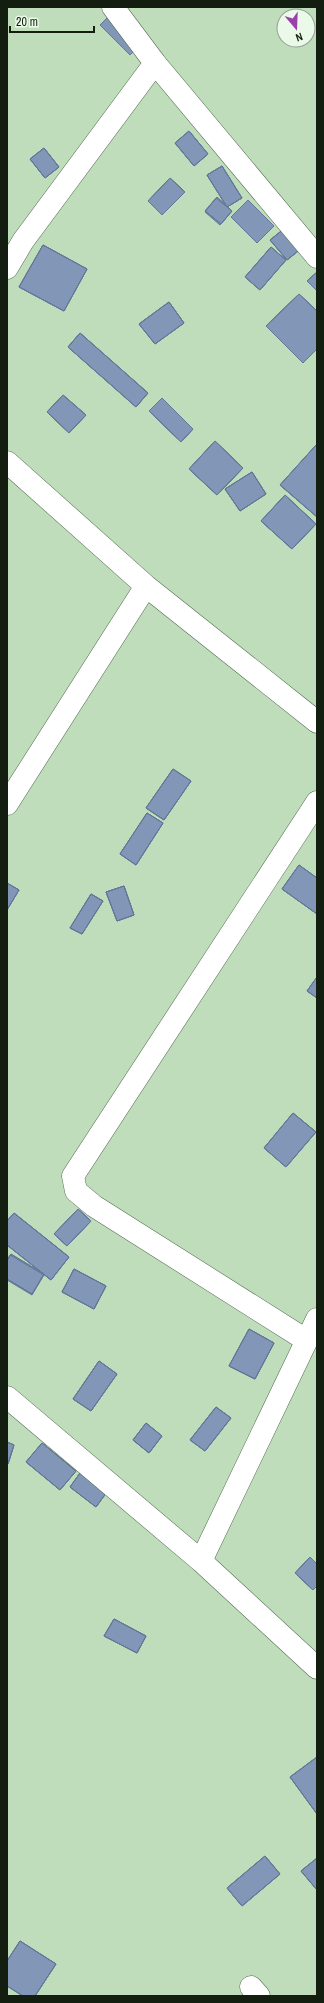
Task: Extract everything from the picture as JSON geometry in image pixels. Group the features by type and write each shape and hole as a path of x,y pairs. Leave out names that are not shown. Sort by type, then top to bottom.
{"street":[{"path":"113,7 156,63 317,257"},
{"path":"7,268 23,241 156,63"},
{"path":"7,462 146,586 317,722"},
{"path":"7,804 146,586"},
{"path":"306,1340 94,1206 76,1191 73,1176 317,802"},
{"path":"201,1561 317,1319"},
{"path":"7,1396 201,1561 317,1668"}],"building":[{"path":"110,15 140,45 130,55 100,25"},
{"path":"110,15 140,45 130,55 100,25"},
{"path":"110,15 140,45 130,55 100,25"},
{"path":"189,131 208,154 194,166 175,143"},
{"path":"189,131 208,154 194,166 175,143"},
{"path":"189,131 208,154 194,166 175,143"},
{"path":"44,148 59,167 45,178 30,159"},
{"path":"44,148 59,167 45,178 30,159"},
{"path":"44,148 59,167 45,178 30,159"},
{"path":"222,166 242,198 227,207 207,175"},
{"path":"222,166 242,198 227,207 207,175"},
{"path":"222,166 242,198 227,207 207,175"},
{"path":"170,178 185,192 162,215 148,201"},
{"path":"170,178 185,192 162,215 148,201"},
{"path":"170,178 185,192 162,215 148,201"},
{"path":"217,197 232,211 221,224 205,211"},
{"path":"217,197 232,211 221,224 205,211"},
{"path":"216,198 232,211 220,225 205,212"},
{"path":"248,200 274,226 257,243 231,217"},
{"path":"248,200 274,226 257,243 231,217"},
{"path":"248,200 274,226 257,243 231,217"},
{"path":"290,224 307,244 287,260 270,240"},
{"path":"290,224 307,244 287,260 270,240"},
{"path":"290,224 307,244 287,260 270,240"},
{"path":"43,245 87,269 64,311 19,287"},
{"path":"43,245 87,269 64,311 19,287"},
{"path":"43,245 87,269 64,311 19,287"},
{"path":"271,247 286,260 260,290 245,277"},
{"path":"271,247 286,260 260,290 245,277"},
{"path":"271,247 286,260 260,290 245,277"},
{"path":"317,272 317,291 307,281"},
{"path":"317,272 317,291 307,281"},
{"path":"317,272 317,291 307,281"},
{"path":"299,294 317,311 317,349 303,363 266,326"},
{"path":"299,294 317,311 317,349 303,363 266,326"},
{"path":"299,294 317,311 317,349 303,363 266,326"},
{"path":"169,302 184,323 155,344 139,324"},
{"path":"169,302 184,323 155,344 139,324"},
{"path":"169,302 184,323 155,344 139,324"},
{"path":"80,333 148,393 136,407 68,347"},
{"path":"80,333 148,393 136,407 68,347"},
{"path":"80,333 148,393 136,407 68,347"},
{"path":"63,395 86,415 69,433 47,412"},
{"path":"63,395 86,415 69,433 47,412"},
{"path":"63,395 86,415 69,433 47,412"},
{"path":"162,398 193,429 181,442 149,411"},
{"path":"162,398 193,429 181,442 149,411"},
{"path":"162,398 193,429 181,442 149,411"},
{"path":"215,441 243,468 217,495 189,469"},
{"path":"215,441 243,468 217,495 189,469"},
{"path":"215,441 243,468 217,495 189,469"},
{"path":"317,444 317,517 280,485"},
{"path":"317,444 317,517 280,485"},
{"path":"317,444 317,517 280,485"},
{"path":"252,472 266,494 240,511 225,489"},
{"path":"252,472 266,494 240,511 225,489"},
{"path":"252,472 266,494 240,511 225,489"},
{"path":"285,495 316,524 292,549 261,521"},
{"path":"285,495 316,524 292,549 261,521"},
{"path":"285,495 316,524 292,549 261,521"},
{"path":"173,769 191,781 164,820 146,808"},
{"path":"173,769 191,781 164,820 146,808"},
{"path":"173,769 191,781 164,820 146,808"},
{"path":"147,813 163,823 136,865 120,854"},
{"path":"147,813 163,823 136,865 120,854"},
{"path":"147,813 163,823 136,865 120,854"},
{"path":"299,865 317,878 317,914 282,889"},
{"path":"299,865 317,878 317,914 282,889"},
{"path":"299,865 317,878 317,914 282,889"},
{"path":"7,883 19,890 7,910"},
{"path":"7,883 19,890 7,910"},
{"path":"7,883 19,890 7,910"},
{"path":"124,886 134,915 117,921 106,892"},
{"path":"124,886 134,915 117,921 106,892"},
{"path":"124,886 134,915 117,921 106,892"},
{"path":"91,894 103,901 82,934 70,928"},
{"path":"91,894 103,901 82,934 70,928"},
{"path":"91,894 103,901 82,934 70,928"},
{"path":"317,977 317,998 307,991"},
{"path":"317,977 317,998 307,991"},
{"path":"317,977 317,998 307,991"},
{"path":"293,1113 316,1132 286,1167 264,1148"},
{"path":"293,1113 316,1132 286,1167 264,1148"},
{"path":"293,1113 316,1132 286,1167 264,1148"},
{"path":"78,1209 91,1221 67,1246 54,1234"},
{"path":"78,1209 91,1221 67,1246 54,1234"},
{"path":"78,1209 91,1221 67,1246 54,1234"},
{"path":"14,1213 69,1257 51,1280 7,1245 7,1221"},
{"path":"14,1213 69,1257 51,1280 7,1245 7,1221"},
{"path":"14,1213 69,1257 51,1280 7,1245 7,1221"},
{"path":"11,1254 44,1274 32,1294 7,1279 7,1260"},
{"path":"11,1254 44,1274 32,1294 7,1279 7,1260"},
{"path":"10,1255 44,1275 32,1295 7,1280 7,1261"},
{"path":"74,1269 106,1286 94,1309 62,1292"},
{"path":"74,1269 106,1286 94,1309 62,1292"},
{"path":"74,1269 106,1286 94,1309 62,1292"},
{"path":"249,1329 274,1343 255,1379 229,1366"},
{"path":"249,1329 274,1343 255,1379 229,1366"},
{"path":"249,1329 274,1343 255,1379 229,1366"},
{"path":"99,1361 117,1374 91,1411 73,1399"},
{"path":"99,1361 117,1374 91,1411 73,1399"},
{"path":"99,1361 117,1374 91,1411 73,1399"},
{"path":"216,1407 231,1418 205,1451 190,1440"},
{"path":"216,1407 231,1418 205,1451 190,1440"},
{"path":"216,1407 231,1418 205,1451 190,1440"},
{"path":"146,1423 162,1436 149,1453 133,1440"},
{"path":"146,1423 162,1436 149,1453 133,1440"},
{"path":"146,1423 162,1436 149,1453 133,1440"},
{"path":"7,1442 14,1445 8,1464 7,1464"},
{"path":"7,1442 14,1445 8,1464 7,1464"},
{"path":"7,1442 14,1445 8,1464 7,1464"},
{"path":"42,1443 76,1471 60,1490 26,1462"},
{"path":"42,1443 76,1471 60,1490 26,1462"},
{"path":"42,1443 76,1471 60,1490 26,1462"},
{"path":"80,1473 107,1492 96,1507 70,1487"},
{"path":"80,1473 107,1492 96,1507 70,1487"},
{"path":"80,1473 107,1492 96,1507 70,1487"},
{"path":"310,1557 317,1564 317,1586 313,1590 295,1573"},
{"path":"310,1557 317,1564 317,1586 313,1590 295,1573"},
{"path":"310,1557 317,1564 317,1586 313,1590 295,1573"},
{"path":"114,1619 146,1636 137,1653 104,1636"},
{"path":"114,1619 146,1636 137,1653 104,1636"},
{"path":"114,1619 146,1636 137,1653 104,1636"},
{"path":"317,1757 317,1814 290,1777"},
{"path":"317,1757 317,1814 290,1777"},
{"path":"317,1757 317,1814 290,1777"},
{"path":"265,1856 280,1874 242,1906 227,1888"},
{"path":"265,1856 280,1874 242,1906 227,1888"},
{"path":"265,1856 280,1874 242,1906 227,1888"},
{"path":"317,1858 317,1890 301,1871"},
{"path":"317,1858 317,1890 301,1871"},
{"path":"317,1858 317,1890 301,1871"},
{"path":"20,1941 56,1964 35,1996 23,1996 7,1986 7,1961"},
{"path":"20,1941 56,1964 35,1996 23,1996 7,1986 7,1961"},
{"path":"20,1941 56,1964 35,1996 23,1996 7,1986 7,1961"}]}
